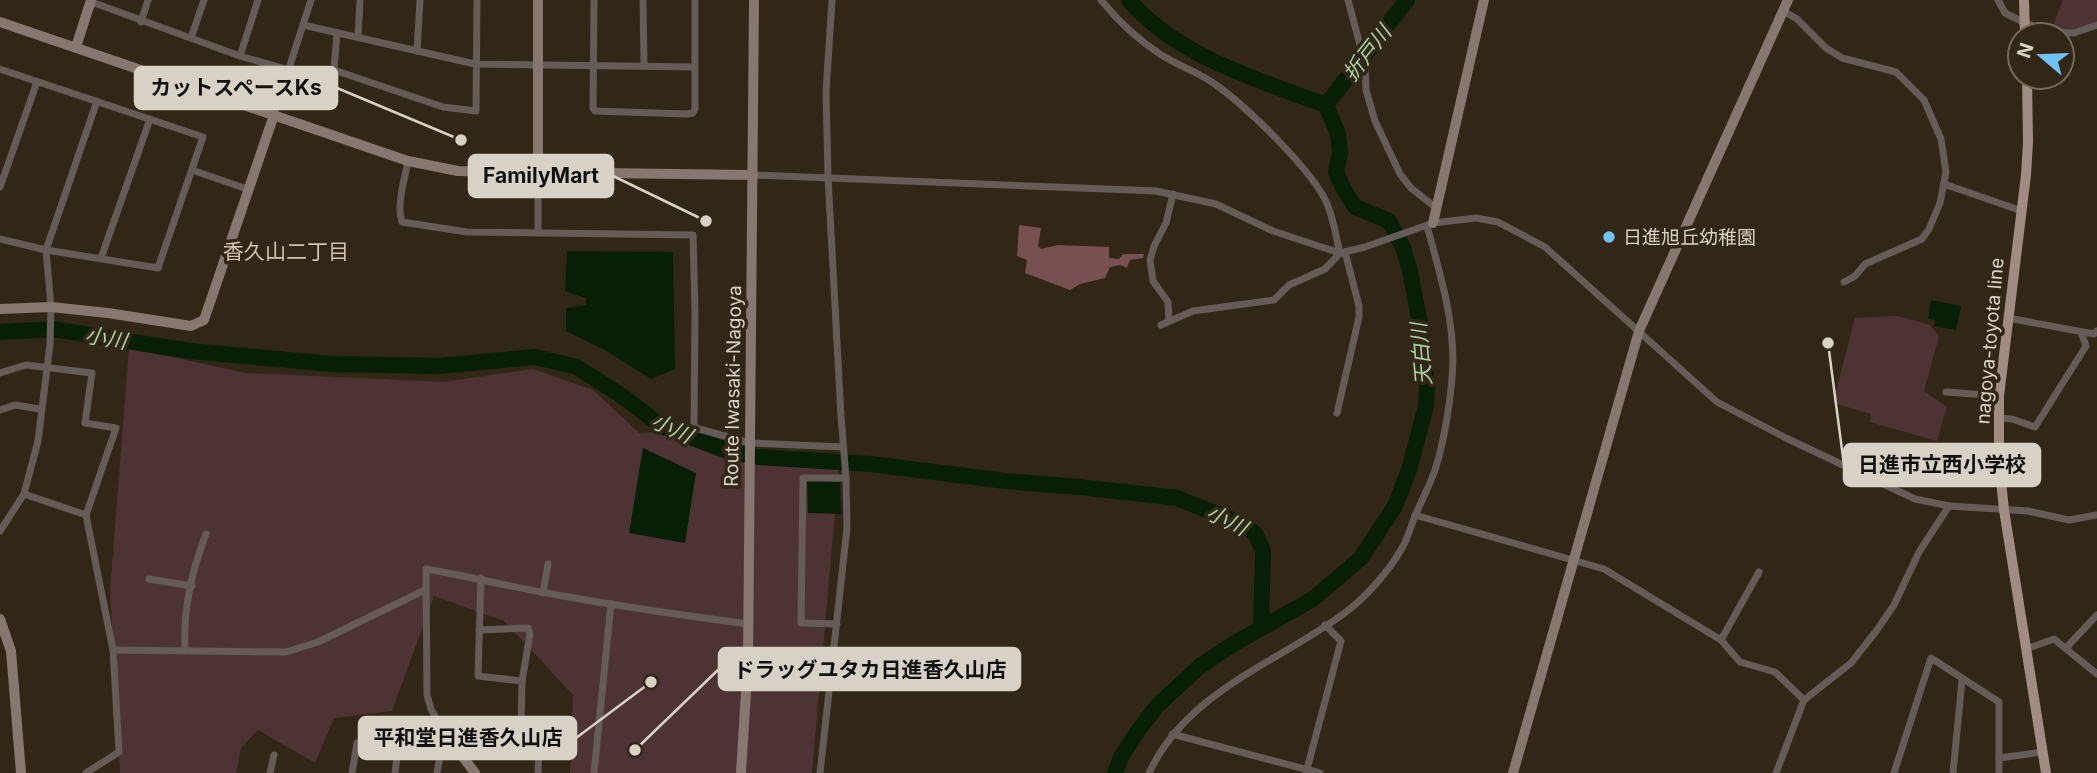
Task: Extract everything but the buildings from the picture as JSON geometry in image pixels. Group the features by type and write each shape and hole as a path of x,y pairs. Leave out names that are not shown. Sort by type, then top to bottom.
{"main road":[{"path":"2024,0 2025,21"},
{"name":"nagoya-toyota line","path":"2027,91 2028,142 1999,396 1998,461 2046,773"}],"street":[{"path":"141,22 148,0"},
{"path":"191,38 204,0"},
{"path":"240,56 258,0"},
{"path":"0,309 51,307 191,326 204,320 311,0"},
{"path":"358,37 360,0"},
{"path":"417,51 420,0"},
{"path":"337,33 334,70 443,107 476,111 477,0"},
{"path":"538,0 538,232"},
{"path":"594,0 595,111 687,114 693,113 695,109 695,0"},
{"path":"643,0 644,66"},
{"name":"Route Iwasaki-Nagoya","path":"741,773 748,624 754,0"},
{"path":"820,773 847,528 828,177 826,92 832,0"},
{"path":"1101,0 1115,18 1161,55 1208,79 1237,100 1284,148 1324,200 1359,306 1359,317 1337,413"},
{"path":"1348,0 1364,61 1366,90 1376,121 1400,174 1411,188 1436,206"},
{"path":"1149,773 1172,734 1203,704 1238,679 1348,611 1381,578 1403,547 1441,447 1453,362 1442,281 1430,225 1483,0"},
{"path":"1998,0 2005,13 2015,21"},
{"path":"76,47 91,2 240,56 289,70"},
{"path":"1513,773 1639,331 1786,5 1826,48 1842,58 1896,72 1924,100 1941,139 1946,172 1929,229 1922,239 1865,264 1855,276 1844,282"},
{"path":"0,22 408,161 458,171 828,177 1173,194 1216,204 1273,230 1342,252 1430,225 1476,218 1509,226 1545,247 1717,402 1786,438 1915,499 1949,506 2028,511 2070,520 2097,515"},
{"path":"303,25 475,64 694,67"},
{"path":"2076,32 2097,26"},
{"path":"0,69 203,137 158,268 46,250 0,239"},
{"path":"0,187 37,82"},
{"path":"0,531 24,494 38,441 50,344 51,307 46,250 97,101"},
{"path":"101,258 150,119"},
{"path":"408,161 401,208 402,222 467,232 693,235 694,426 750,446 844,450"},
{"path":"192,170 247,189"},
{"path":"1944,184 2021,211"},
{"path":"1173,194 1166,223 1150,260 1153,281 1168,302 1165,323 1193,311 1275,300 1289,285 1325,269 1342,252"},
{"path":"2008,318 2081,332 2095,334 2097,331"},
{"path":"1999,418 2012,419 2035,427 2086,346 2081,332"},
{"path":"0,373 26,365 92,373 85,423 116,428 86,515 113,650 119,752 86,773"},
{"path":"1946,392 1999,396"},
{"path":"0,410 15,405 40,409"},
{"path":"837,624 801,624 803,478 846,474"},
{"path":"24,494 86,515"},
{"path":"1776,773 1804,700 1851,663 1877,630 1894,605 1919,552 1949,506"},
{"path":"1415,514 1604,569 1721,640 1740,662 1775,672 1804,700"},
{"path":"185,651 184,631 195,562 206,534"},
{"path":"543,593 548,564"},
{"path":"475,773 444,732 431,709 427,695 426,569 658,613 748,624"},
{"path":"1721,640 1759,572"},
{"path":"481,578 478,676 522,681"},
{"path":"149,579 192,586"},
{"path":"113,650 286,652 318,642 425,590"},
{"path":"594,773 611,604"},
{"path":"2066,648 2097,615"},
{"path":"0,619 11,651 21,773"},
{"path":"1307,771 1341,641 1325,625"},
{"path":"479,630 528,628 530,634 522,681 521,728"},
{"path":"2026,649 2054,639 2097,674"},
{"path":"1894,773 1931,658 1998,702 1998,773"},
{"path":"1953,773 1962,680"},
{"path":"352,773 356,743 398,748 444,732 540,727 538,773"},
{"path":"437,773 444,732"},
{"path":"1172,734 1320,773"},
{"path":"395,773 398,748"},
{"path":"1999,758 2043,752"},
{"path":"270,773 274,755"}],"shaded area":[{"path":"2063,0 2097,0 2097,23 2076,29 2076,21 2055,21"},
{"path":"1019,225 1041,228 1038,246 1041,249 1058,245 1109,247 1109,258 1119,259 1123,254 1144,254 1143,258 1130,260 1127,268 1120,265 1110,267 1105,278 1080,284 1070,290 1025,273 1027,260 1017,256"},
{"path":"567,251 673,252 675,369 651,379 605,350 566,331 566,308 586,305 586,298 565,291"},
{"path":"1931,300 1961,306 1956,330 1934,326 1935,320 1928,319"},
{"path":"1898,316 1930,325 1939,336 1924,391 1947,407 1937,441 1870,422 1871,414 1833,403 1855,318"},
{"path":"129,348 246,373 444,382 533,369 593,390 639,433 655,432 732,462 839,466 812,773 570,773 573,695 504,621 434,596 392,711 334,718 315,763 258,730 241,748 236,773 120,773 110,590"},
{"path":"643,448 696,473 685,543 629,533"},
{"path":"807,480 840,482 841,514 808,513"}],"waterway":[{"name":"天白川","path":"1115,773 1121,757 1157,706 1200,666 1313,599 1361,558 1395,506 1409,470 1426,406 1427,384 1421,329 1403,247 1389,221 1355,207 1343,188 1336,172 1340,153 1338,134 1326,105 1247,76 1194,51 1148,19 1129,0"},
{"name":"折戸川","path":"1326,105 1407,0"},
{"name":"小川","path":"0,332 53,329 190,351 332,364 439,366 535,357 577,367 625,398 661,426 731,452 758,457 871,464 1177,498 1245,525 1256,535 1263,551 1261,628"}],"place":[{"name":"カットスペースKs","path":"461,140"},
{"name":"FamilyMart","path":"706,221"},
{"name":"日進旭丘幼稚園","path":"1609,237"},
{"name":"日進市立西小学校","path":"1828,343"},
{"name":"平和堂日進香久山店","path":"651,682"},
{"name":"ドラッグユタカ日進香久山店","path":"635,750"}],"district":[{"name":"香久山二丁目","path":"286,251"}]}
